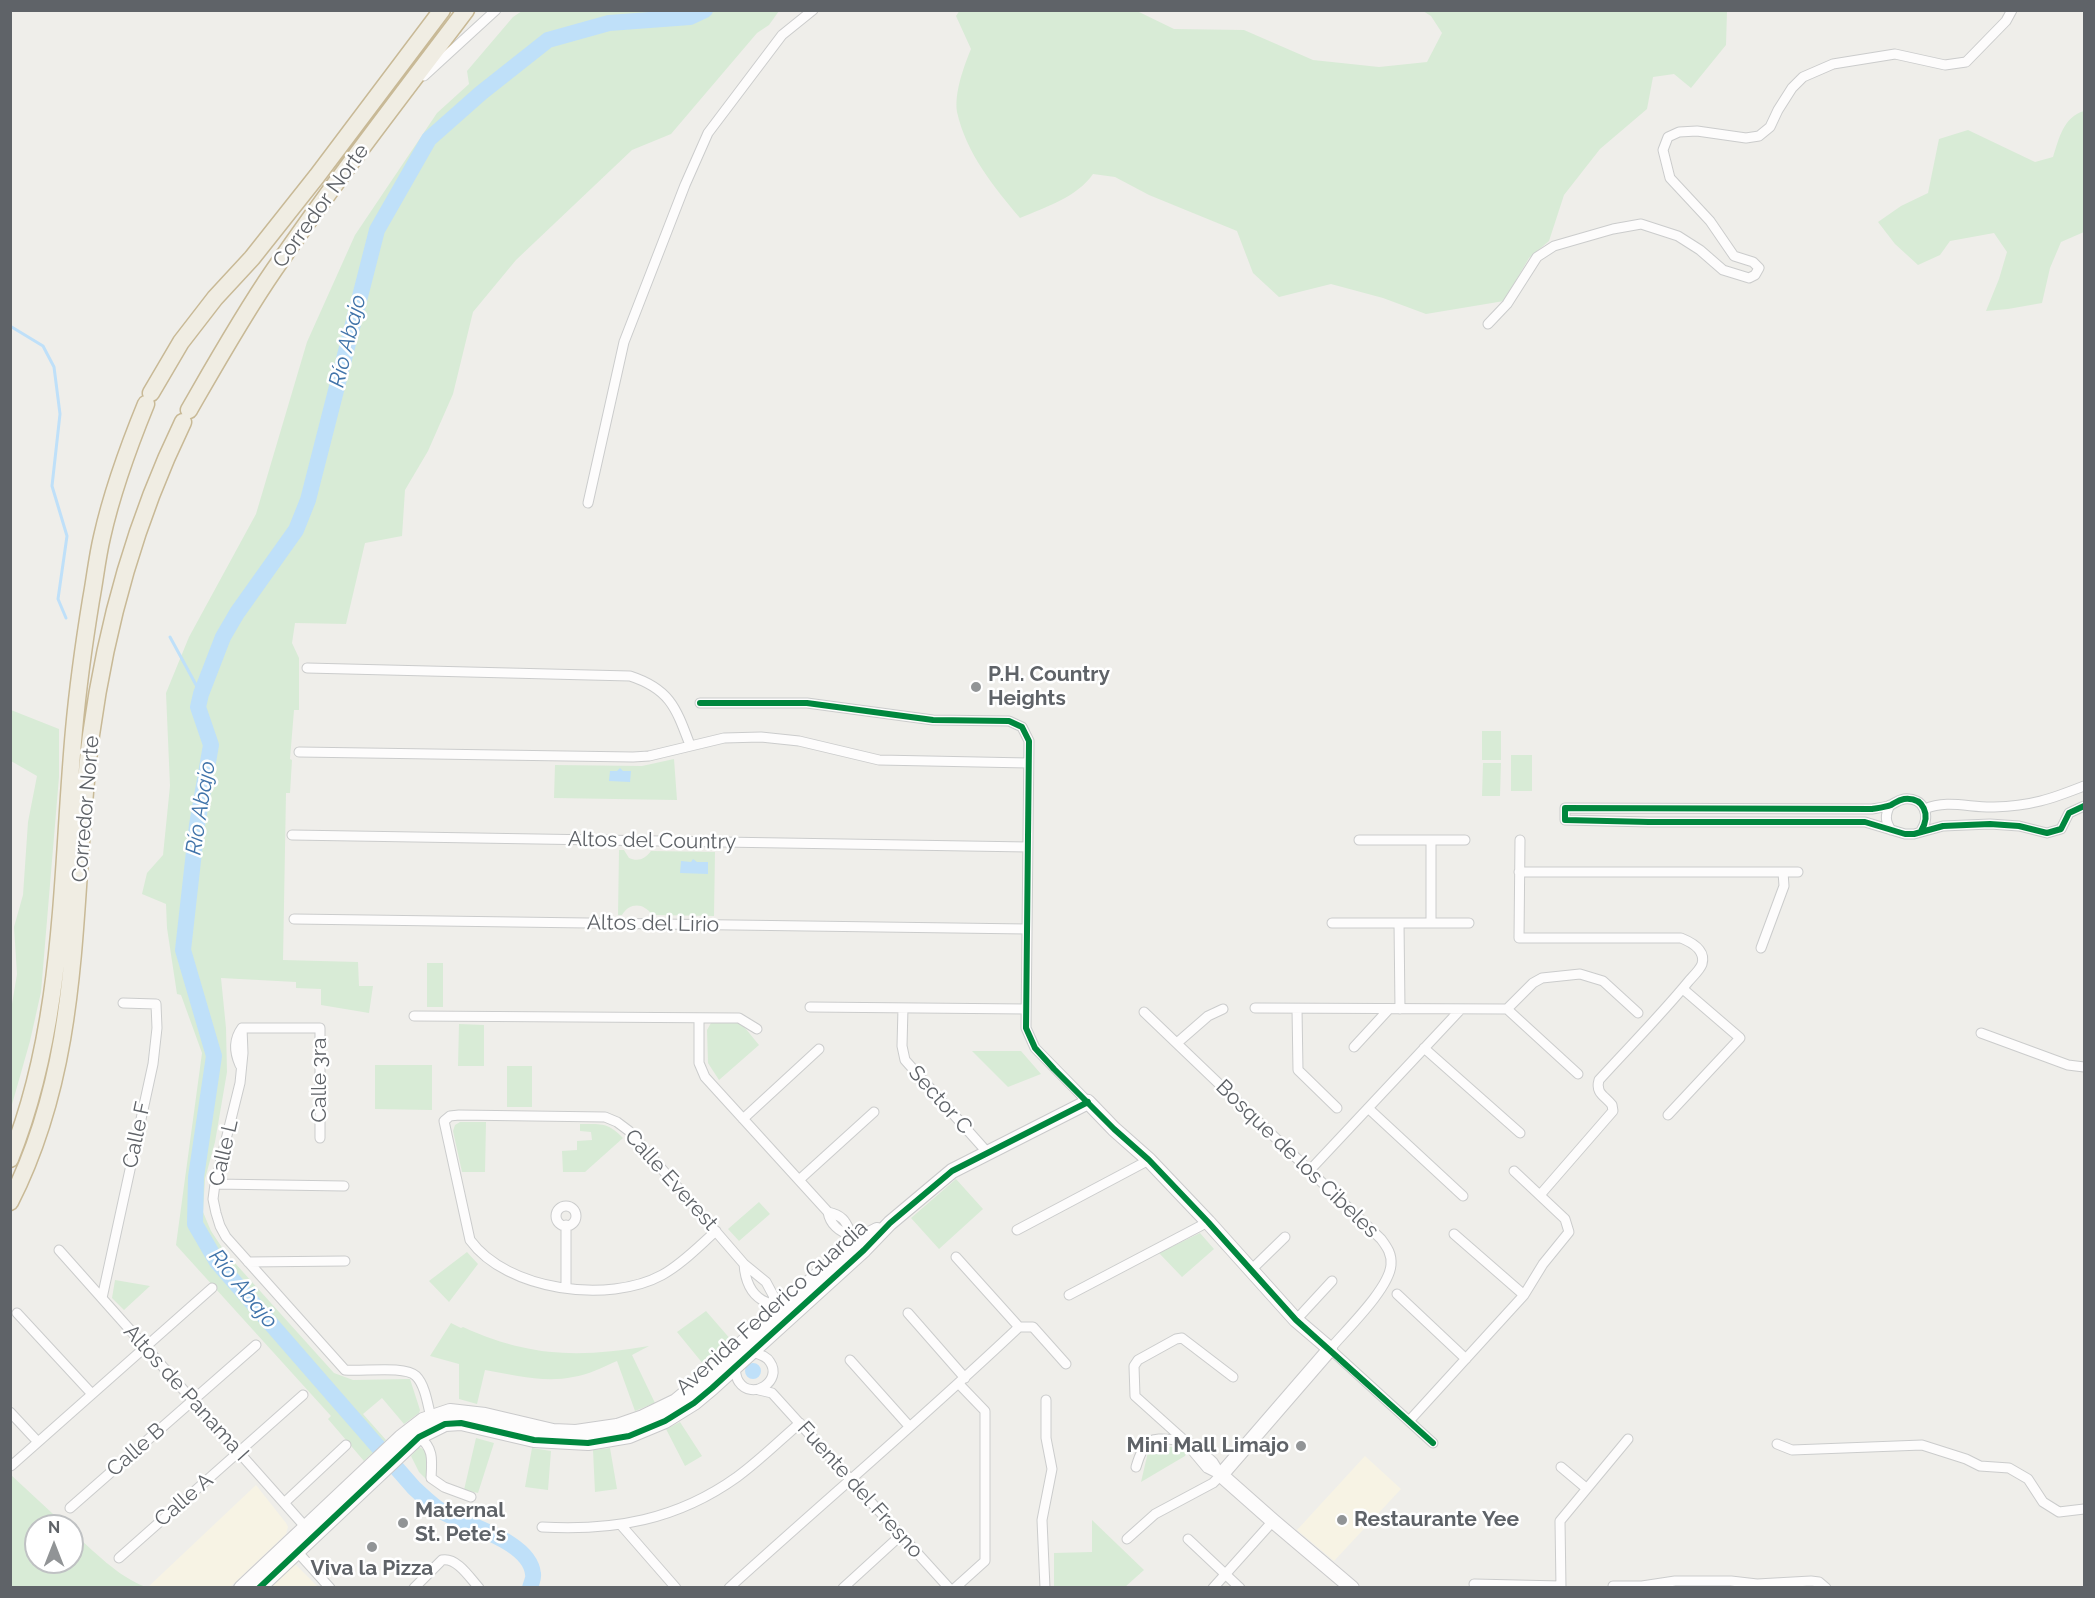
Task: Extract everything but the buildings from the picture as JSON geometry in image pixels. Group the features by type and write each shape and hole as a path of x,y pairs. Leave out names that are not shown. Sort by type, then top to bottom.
{"highway":[{"name":"Corredor Norte","path":"10,1159 20,1135 37,1077 49,1011 60,930 79,677 101,538 117,481 148,398 166,366 215,298 252,258 310,185 442,10"},
{"name":"Corredor Norte","path":"10,1202 36,1141 55,1082 76,931 91,736 116,600 141,520 186,416 216,362 272,272 332,187 466,10"}],"street":[{"path":"400,98 496,10"},
{"path":"588,503 624,342 685,185 708,133 782,35 813,10"},
{"path":"1488,324 1507,304 1537,257 1554,246 1613,229 1641,224 1678,236 1700,250 1723,270 1749,278 1755,275 1759,268 1752,262 1734,256 1710,221 1670,178 1663,150 1668,137 1679,132 1697,131 1746,138 1760,136 1770,127 1791,88 1803,77 1833,64 1895,54 1945,65 1966,62 2006,21 2012,10"},
{"path":"308,668 630,676 650,682 669,699 679,716 690,745"},
{"path":"700,703 807,703 933,720 1010,721 1022,727 1029,741 1026,1028 1035,1048 1114,1129 1149,1160 1296,1320 1330,1348 1433,1443"},
{"path":"299,752 633,757 649,756 724,738 761,737 799,741 879,760 1028,763"},
{"path":"1926,809 1937,804 1992,807 2035,804 2084,788"},
{"path":"2062,795 2069,813"},
{"path":"1921,831 1927,819 1926,809 1920,802 1904,799 1872,809 1565,808 1565,820 1725,823 1865,822 1905,834 1914,834 1943,826 1990,824 2019,826 2047,833 2061,829 2069,813 2085,806"},
{"path":"1890,805 1886,820 1891,830"},
{"path":"1801,823 1802,808"},
{"path":"1725,809 1725,823"},
{"path":"1648,810 1649,822"},
{"name":"Altos del Country","path":"292,836 1028,847"},
{"path":"1359,840 1465,840"},
{"path":"1431,840 1431,923"},
{"path":"1520,840 1519,938 1681,938 1691,942 1699,949 1702,957 1702,965 1683,989 1599,1080 1597,1087 1599,1093 1612,1106 1613,1111 1540,1195"},
{"path":"1519,872 1798,872"},
{"path":"1761,948 1784,886 1783,872"},
{"name":"Altos del Lirio","path":"294,919 1027,929"},
{"path":"1332,923 1468,923"},
{"path":"1400,923 1400,1009"},
{"path":"1506,1009 1533,983 1542,978 1580,974 1602,981 1638,1013"},
{"path":"1668,1115 1740,1038 1683,989"},
{"name":"Calle F","path":"102,1298 153,1064 157,1028 156,1004 123,1003"},
{"path":"810,1007 1026,1009"},
{"name":"Sector C","path":"903,1008 902,1046 905,1060 987,1152"},
{"path":"1255,1008 1506,1009 1578,1074"},
{"path":"1178,1043 1208,1017 1223,1009"},
{"path":"1297,1009 1298,1071 1337,1108"},
{"path":"1354,1047 1389,1009"},
{"path":"1431,1009 1449,1021"},
{"path":"1310,1170 1461,1009"},
{"name":"Bosque de los Cibeles","path":"1144,1012 1381,1239 1390,1252 1391,1266 1376,1296 1330,1348"},
{"path":"414,1017 739,1018 758,1029"},
{"path":"699,1018 699,1063 705,1077 828,1212 829,1219 835,1226 857,1242"},
{"name":"Calle L","path":"242,1028 241,1070 213,1199 220,1226 267,1284 345,1370 408,1371 415,1376 423,1391 432,1422"},
{"name":"Calle 3ra","path":"242,1028 320,1028 320,1138"},
{"path":"1982,1033 2068,1065 2085,1067"},
{"path":"1424,1048 1520,1132"},
{"path":"743,1119 819,1049"},
{"name":"Avenida Federico Guardia","path":"259,1587 309,1531 410,1440 415,1425 432,1422 450,1411 463,1411 553,1431 602,1436 617,1426 643,1417 676,1401 731,1361 780,1311 857,1242 890,1223 952,1171 1088,1102"},
{"path":"1368,1108 1463,1196"},
{"path":"799,1180 874,1112"},
{"name":"Calle Everest","path":"566,1288 543,1284 510,1272 479,1252 470,1240 444,1121 450,1116 605,1117 617,1122 629,1131 744,1264 766,1282 780,1311"},
{"path":"1017,1230 1149,1160"},
{"path":"1409,1421 1524,1295 1543,1264 1569,1232 1565,1219 1514,1171"},
{"path":"215,1184 345,1186"},
{"path":"1069,1295 1208,1222"},
{"path":"566,1225 566,1288 599,1290 629,1286 662,1275 686,1258 716,1231"},
{"path":"1454,1234 1524,1295"},
{"path":"1250,1270 1285,1237"},
{"name":"Altos de Panama I","path":"59,1250 309,1531"},
{"path":"956,1257 1019,1327"},
{"path":"248,1262 345,1261"},
{"path":"267,1284 268,1270 278,1262"},
{"name":"Calle Everest","path":"744,1264 745,1278 752,1291 764,1302 780,1311"},
{"path":"1296,1320 1332,1281"},
{"path":"11,1466 212,1288"},
{"path":"1398,1294 1466,1359"},
{"path":"17,1313 92,1394"},
{"path":"908,1313 985,1411 985,1561 955,1587"},
{"path":"729,1587 962,1381 1019,1327 1033,1327 1066,1364"},
{"path":"1233,1377 1182,1338 1176,1338 1138,1360 1134,1366 1135,1396 1184,1440 1207,1468 1221,1475 1352,1587"},
{"name":"Calle B","path":"70,1508 256,1345"},
{"path":"731,1361 743,1387 772,1393 773,1370 770,1362 762,1354 747,1347"},
{"path":"1127,1539 1155,1514 1213,1483 1330,1348"},
{"path":"850,1360 909,1426"},
{"path":"759,1390 767,1386 771,1379"},
{"name":"Fuente del Fresno","path":"772,1393 949,1587"},
{"name":"Calle A","path":"119,1558 303,1395"},
{"path":"1045,1587 1042,1520 1052,1469 1046,1438 1046,1400"},
{"path":"10,1412 38,1442"},
{"path":"542,1527 581,1529 621,1525 663,1515 706,1496 737,1477 800,1423"},
{"path":"1136,1467 1140,1452 1146,1443 1155,1439 1184,1440"},
{"path":"1474,1584 1561,1587 1560,1521 1628,1439"},
{"path":"410,1440 424,1441 432,1454 431,1478 444,1487 471,1497"},
{"path":"1778,1444 1792,1450 1922,1445 1980,1466 2009,1468 2028,1479 2043,1502 2060,1512 2085,1509"},
{"path":"284,1503 346,1445"},
{"path":"1561,1467 1586,1488"},
{"path":"1213,1587 1273,1521"},
{"path":"621,1525 676,1587"},
{"path":"843,1587 901,1535"},
{"path":"1188,1539 1240,1587"},
{"path":"293,1547 330,1587"},
{"name":"Avenida Federico Guardia","path":"241,1587 293,1547"},
{"path":"414,1587 442,1560 447,1559 454,1561 479,1587"},
{"path":"1613,1586 1642,1586 1675,1581 1731,1581 1757,1584 1811,1581 1819,1582 1826,1587"}],"shaded area":[{"path":"1365,1456 1401,1489 1334,1561 1297,1530"},
{"path":"256,1485 288,1527 286,1534 230,1587 148,1587"},
{"path":"294,1565 318,1587 270,1587"}],"green space":[{"path":"960,10 1137,11 1174,29 1244,30 1313,60 1379,67 1427,62 1442,33 1431,16 1423,11 1727,11 1726,45 1691,88 1674,74 1653,77 1647,109 1600,149 1564,195 1549,241 1529,258 1504,301 1426,314 1383,298 1331,284 1279,297 1253,273 1237,231 1149,195 1115,177 1093,174 1070,195 1020,218 982,169 961,127 956,105 958,88 971,49 956,16"},
{"path":"522,11 779,11 769,25 757,33 671,134 632,150 516,260 473,312 453,394 428,451 405,490 402,536 365,543 346,624 295,623 292,643 299,658 299,710 294,710 290,793 286,793 283,960 358,962 359,986 373,986 369,1013 321,1005 321,989 296,988 296,982 221,978 226,1028 227,1072 215,1142 205,1179 203,1212 211,1231 225,1252 334,1373 353,1380 410,1379 419,1413 404,1424 382,1398 363,1414 386,1440 364,1461 328,1419 331,1416 176,1245 202,1053 181,995 177,994 167,928 166,904 142,894 147,873 163,855 170,786 166,693 189,637 256,514 307,342 355,235 437,113 469,84 467,71 513,17"},
{"path":"2084,111 2084,232 2061,242 2050,268 2042,303 1986,311 2007,252 1994,233 1950,241 1940,255 1918,265 1895,244 1878,222 1901,206 1928,193 1939,139 1968,130 2035,162 2053,157 2067,123"},
{"path":"11,710 59,729 59,777 41,992 11,1108 11,1010 17,974 14,927 23,895 28,822 37,776 11,761"},
{"path":"1482,731 1501,731 1501,760 1482,760"},
{"path":"1511,755 1532,755 1532,791 1511,791"},
{"path":"674,759 677,800 554,798 555,765 642,766"},
{"path":"1483,763 1501,763 1500,796 1482,796"},
{"path":"619,850 624,850 629,858 635,860 644,858 651,851 715,852 714,916 652,915 641,906 633,906 622,915 618,915"},
{"path":"427,963 443,963 443,1007 427,1007"},
{"path":"711,1023 741,1023 759,1045 719,1080 708,1063 707,1030"},
{"path":"459,1024 484,1025 484,1066 458,1066"},
{"path":"972,1051 1021,1051 1041,1074 1008,1087"},
{"path":"375,1065 432,1065 432,1110 375,1109"},
{"path":"507,1066 532,1066 532,1107 507,1107"},
{"path":"460,1122 486,1122 485,1172 462,1172 453,1131 455,1125"},
{"path":"580,1124 604,1125 623,1138 585,1172 563,1172 562,1151 577,1150 577,1141 592,1140 591,1132 580,1131"},
{"path":"956,1179 983,1209 939,1249 911,1218"},
{"path":"759,1202 770,1214 739,1241 728,1229"},
{"path":"1200,1233 1214,1249 1182,1277 1159,1253"},
{"path":"467,1252 478,1264 449,1302 429,1281"},
{"path":"115,1280 150,1286 124,1310 112,1298"},
{"path":"706,1311 732,1341 704,1365 677,1332"},
{"path":"451,1323 510,1344 554,1352 599,1352 649,1346 632,1355 655,1403 635,1411 617,1361 584,1374 562,1379 529,1378 485,1370 477,1404 459,1399 459,1364 430,1356"},
{"path":"680,1422 702,1456 685,1466 666,1429"},
{"path":"476,1438 494,1443 478,1493 464,1490"},
{"path":"419,1447 429,1456 426,1479 419,1472 411,1456"},
{"path":"1154,1447 1179,1447 1186,1453 1185,1456 1141,1482 1148,1452"},
{"path":"532,1448 551,1451 548,1490 525,1487"},
{"path":"610,1448 617,1489 595,1492 593,1450"},
{"path":"11,1475 53,1514 24,1514 24,1574 84,1574 84,1543 116,1570 146,1587 11,1587"},
{"path":"1092,1520 1144,1570 1125,1587 1054,1587 1054,1553 1092,1552"}],"water":[{"path":"620,768 623,771 631,771 630,782 609,781 610,771 617,771"},
{"path":"693,859 697,862 708,862 708,874 680,873 681,861 691,862"},
{"path":"753,1363 759,1365 761,1371 759,1377 753,1379 747,1377 745,1371 747,1365"}],"waterway":[{"name":"Río Abajo","path":"530,1588 533,1574 529,1562 521,1552 496,1536 443,1512 414,1488 217,1262 195,1224 196,1177 214,1056 183,950 197,825 211,745 198,707 223,637 237,613 296,530 308,500 377,230 429,139 481,93 548,40 609,23 690,17 705,10"},
{"path":"10,326 43,346 54,367 60,414 52,486 67,536 58,599 66,618"},
{"path":"170,637 201,694"}],"cycle path":[{"path":"700,703 807,703 933,720 1009,721 1022,727 1029,741 1026,1028 1035,1048 1114,1129 1149,1160 1296,1320 1433,1443"},
{"path":"1921,831 1925,819 1924,808 1911,799 1902,799 1889,806 1872,809 1565,808 1565,820 1865,822 1905,834 1914,834 1943,826 1990,824 2019,826 2047,833 2061,829 2069,813 2084,806"},
{"path":"259,1588 419,1437 445,1424 461,1423 534,1440 588,1443 629,1436 665,1421 694,1403 712,1388 864,1250 890,1223 952,1171 1088,1102"}],"place":[{"name":"P.H. Country Heights","path":"976,687"},
{"name":"Mini Mall Limajo","path":"1301,1446"},
{"name":"Restaurante Yee","path":"1342,1520"},
{"name":"Maternal St. Pete's","path":"403,1523"},
{"name":"Viva la Pizza","path":"372,1547"}]}
